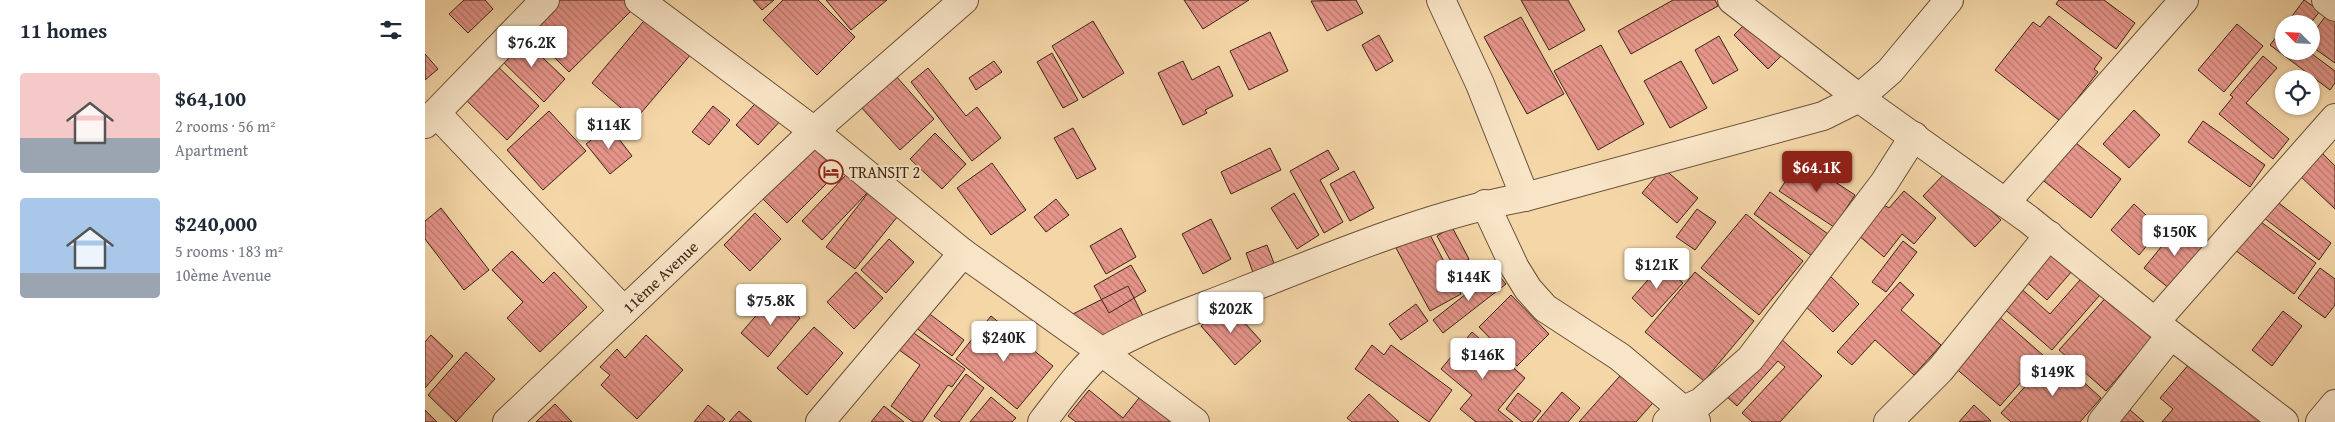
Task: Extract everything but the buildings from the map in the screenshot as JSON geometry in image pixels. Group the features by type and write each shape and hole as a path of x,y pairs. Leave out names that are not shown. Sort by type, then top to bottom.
{"street":[{"path":"545,0 431,118 624,311"},
{"path":"639,0 814,131 963,253 1103,352 1195,422"},
{"name":"11ème Avenue","path":"507,422 814,131 964,0"},
{"path":"1441,0 1480,84 1525,197"},
{"path":"1732,0 1859,98 2049,235 2163,328 2284,422"},
{"path":"1042,422 1068,388 1103,352 1150,328 1391,234 1485,204 1525,197 1823,116 1859,98 1890,71 1949,0"},
{"path":"2005,203 2184,0"},
{"path":"2326,0 2335,7"},
{"path":"2102,422 2163,328 2335,118"},
{"path":"1485,204 1515,268 1528,289 1545,308 1620,357 1682,418 1749,359 1884,183 1914,136"},
{"path":"1888,422 1940,370 2049,235"},
{"path":"820,422 963,253"},
{"path":"2320,422 2335,404"}],"place":[{"name":"TRANSIT 2","path":"831,172"}]}
